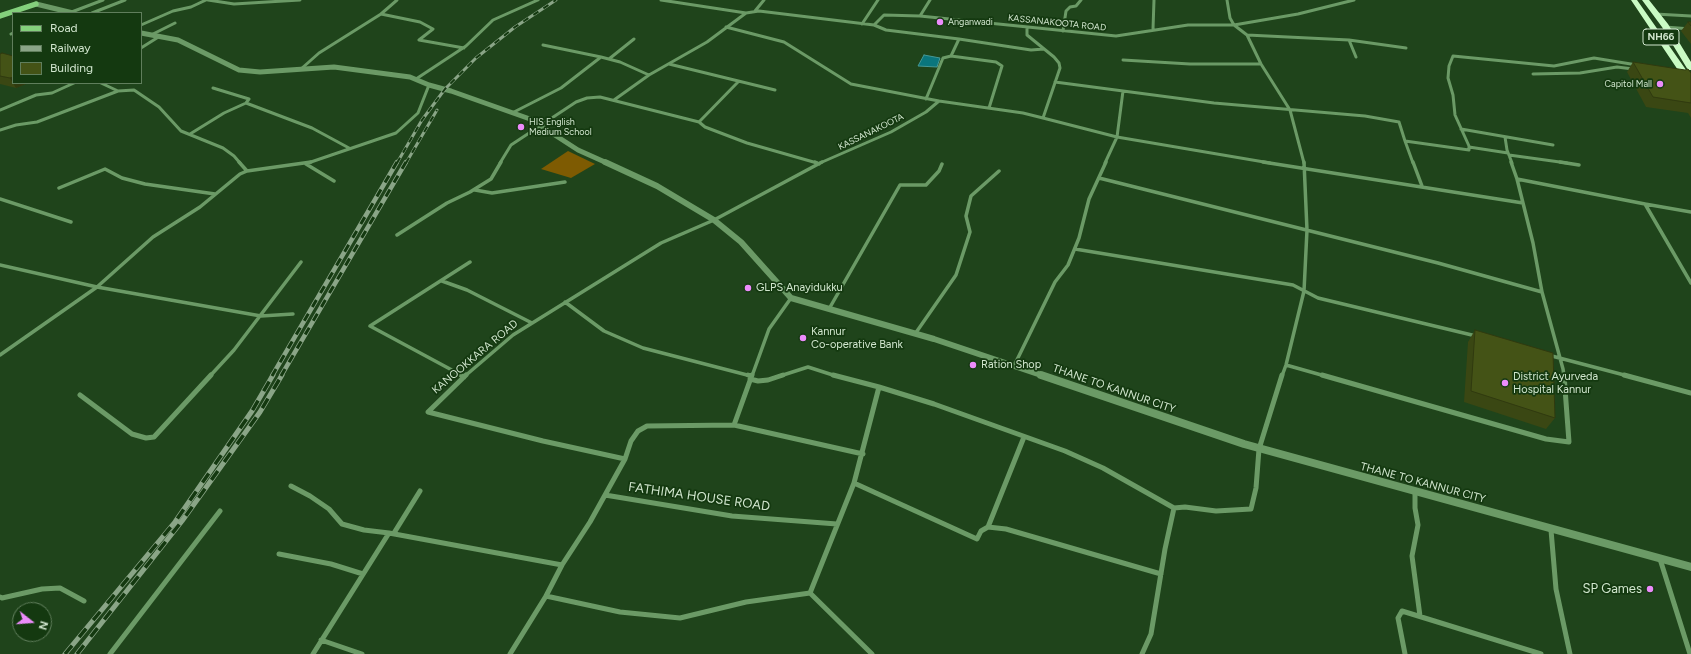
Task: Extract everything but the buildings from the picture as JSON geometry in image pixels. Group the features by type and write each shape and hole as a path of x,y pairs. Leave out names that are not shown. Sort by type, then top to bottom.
{"highway":[{"name":"NH66","path":"1634,0 1657,32 1684,77"},
{"name":"NH66","path":"1644,0 1665,26 1691,68"}],"main road":[{"path":"30,0 36,4"},
{"path":"0,16 36,4"}],"street":[{"path":"73,12 103,0"},
{"path":"95,12 125,0"},
{"path":"142,25 173,11 191,7 207,0 234,4 300,0"},
{"path":"301,69 319,53 381,14 397,0"},
{"path":"416,79 464,48 493,20 538,0"},
{"path":"661,0 746,13"},
{"path":"754,11 764,0"},
{"path":"862,24 878,0"},
{"path":"920,16 930,0"},
{"path":"1063,31 1066,11 1070,7 1076,6 1081,0"},
{"path":"1153,29 1154,0"},
{"path":"565,302 604,331 644,348 758,381 768,380 808,367 934,404 1065,451 1102,468 1174,508 1185,507 1216,511 1251,509 1256,488 1259,449 1275,394 1286,364 1304,291 1307,230 1305,168 1297,132 1290,110 1261,64 1247,35 1234,25 1229,14 1227,0"},
{"name":"KASSANAKOOTA ROAD","path":"874,25 884,15 920,16 1116,36 1153,29 1188,25 1234,25 1298,14 1354,0"},
{"path":"36,4 46,1"},
{"path":"36,4 67,12"},
{"path":"614,100 649,75 708,42 746,13 754,11 874,25 886,30 1031,50 1044,49"},
{"path":"381,14 420,22 433,29 419,40 464,48"},
{"path":"1654,14 1691,16"},
{"path":"151,35 175,23"},
{"path":"1665,26 1691,29"},
{"path":"726,27 784,42 851,84 926,99 989,108 1043,118 1117,137 1228,157 1422,186 1523,203"},
{"path":"1028,28 1027,35 1059,63 1060,68 1043,118"},
{"path":"142,34 178,40 239,70 260,72 334,67 410,77 429,85 451,91 530,119 578,150 657,186 714,220 741,242 791,298 769,329 734,426"},
{"path":"1247,35 1349,40 1406,48"},
{"path":"142,47 160,36"},
{"path":"609,59 634,39"},
{"path":"952,56 959,39"},
{"path":"1349,40 1356,56"},
{"path":"542,45 620,62 649,75"},
{"path":"926,99 942,58 952,56 1001,64 1002,66 989,108"},
{"path":"1469,148 1455,115 1453,95 1448,78 1452,56 1554,66 1594,58 1642,66"},
{"path":"512,113 561,88 601,57"},
{"path":"1123,60 1190,64 1261,64"},
{"path":"668,64 775,90"},
{"path":"1533,74 1580,73 1617,67 1636,70"},
{"path":"699,122 738,82"},
{"path":"1055,82 1214,103 1365,116 1399,122 1422,186"},
{"path":"0,110 36,95 52,93 72,84"},
{"path":"103,84 118,91"},
{"path":"0,355 97,287 153,237 200,207 240,174 247,171 306,164 398,131 418,113 429,85"},
{"path":"190,134 246,103 249,99 213,88"},
{"path":"0,130 16,125 36,122 118,91 127,89 134,90 159,107 181,131 223,148 247,171"},
{"path":"1014,366 1055,282 1068,265 1075,249 1090,199 1117,137 1123,91"},
{"path":"397,235 447,203 475,190 491,179 511,145 576,102 587,98 600,97 614,100 699,122 705,127 747,143 819,164"},
{"name":"KASSANAKOOTA","path":"714,220 751,198 819,164 892,132 926,112 939,101"},
{"path":"246,103 312,128 349,148"},
{"path":"1461,129 1553,144"},
{"path":"1286,364 1546,439 1569,442 1563,369 1542,292 1518,179 1509,154 1505,137"},
{"path":"1405,141 1469,150 1469,148 1579,165"},
{"path":"306,164 334,181"},
{"path":"829,309 900,185 926,185 942,164"},
{"path":"59,188 104,169 122,178 145,184 215,194"},
{"path":"915,334 956,275 970,232 966,216 971,196 999,171"},
{"path":"1099,178 1479,274 1542,292"},
{"path":"1518,179 1691,212"},
{"path":"475,190 492,192 564,182"},
{"path":"0,199 71,222"},
{"path":"1645,204 1691,283"},
{"name":"KANOOKKARA ROAD","path":"625,459 543,441 428,412 464,377 513,335 661,243 714,220"},
{"path":"1075,249 1293,285 1318,298 1373,310 1478,337"},
{"path":"80,395 132,434 146,438 154,437 234,350 301,262"},
{"path":"464,377 370,326 470,262"},
{"path":"0,265 97,287 261,316 293,314"},
{"path":"442,281 467,290 532,323"},
{"name":"THANE TO KANNUR CITY","path":"791,298 915,334 1259,449 1691,567"},
{"path":"1545,354 1691,392"},
{"path":"810,593 854,483 863,454 879,387"},
{"path":"510,654 605,495 625,459 631,441 638,431 647,426 734,426 863,454"},
{"path":"988,527 1024,437"},
{"path":"854,483 977,539 981,531 988,527 1006,529 1161,574"},
{"path":"291,486 310,496 329,509 342,524 364,530 391,533 562,565"},
{"path":"313,654 363,574 420,491"},
{"path":"1415,492 1415,508 1418,525 1412,556 1420,616"},
{"name":"FATHIMA HOUSE ROAD","path":"605,495 732,516 837,524"},
{"path":"1142,654 1151,634 1174,508"},
{"path":"110,654 220,511"},
{"path":"1551,530 1556,589 1570,654"},
{"path":"279,554 331,564 363,574"},
{"path":"1660,559 1690,654"},
{"path":"0,597 8,597 42,589 60,588 84,601"},
{"path":"546,596 620,612 680,618 746,602 810,593"},
{"path":"810,593 872,654"},
{"path":"1405,654 1398,618 1402,611 1541,654"},
{"path":"322,640 362,654"}],"shaded area":[{"path":"568,151 595,164 571,178 541,169"}],"water":[{"path":"924,55 940,58 937,67 918,66"}],"railway":[{"path":"397,163 422,120 445,89 476,58 515,27 556,0"},
{"path":"406,163 437,110"},
{"path":"272,376 397,162"},
{"path":"281,376 406,162"},
{"path":"65,654 175,522 252,411 273,375"},
{"path":"77,654 182,521 260,412 282,375"}],"place":[{"name":"Anganwadi","path":"940,22"},
{"name":"Capitol Mall","path":"1660,84"},
{"name":"HIS English Medium School","path":"521,127"},
{"name":"GLPS Anayidukku","path":"748,288"},
{"name":"Kannur Co-operative Bank","path":"803,338"},
{"name":"Ration Shop","path":"973,365"},
{"name":"District Ayurveda Hospital Kannur","path":"1505,383"},
{"name":"SP Games","path":"1650,589"}]}
